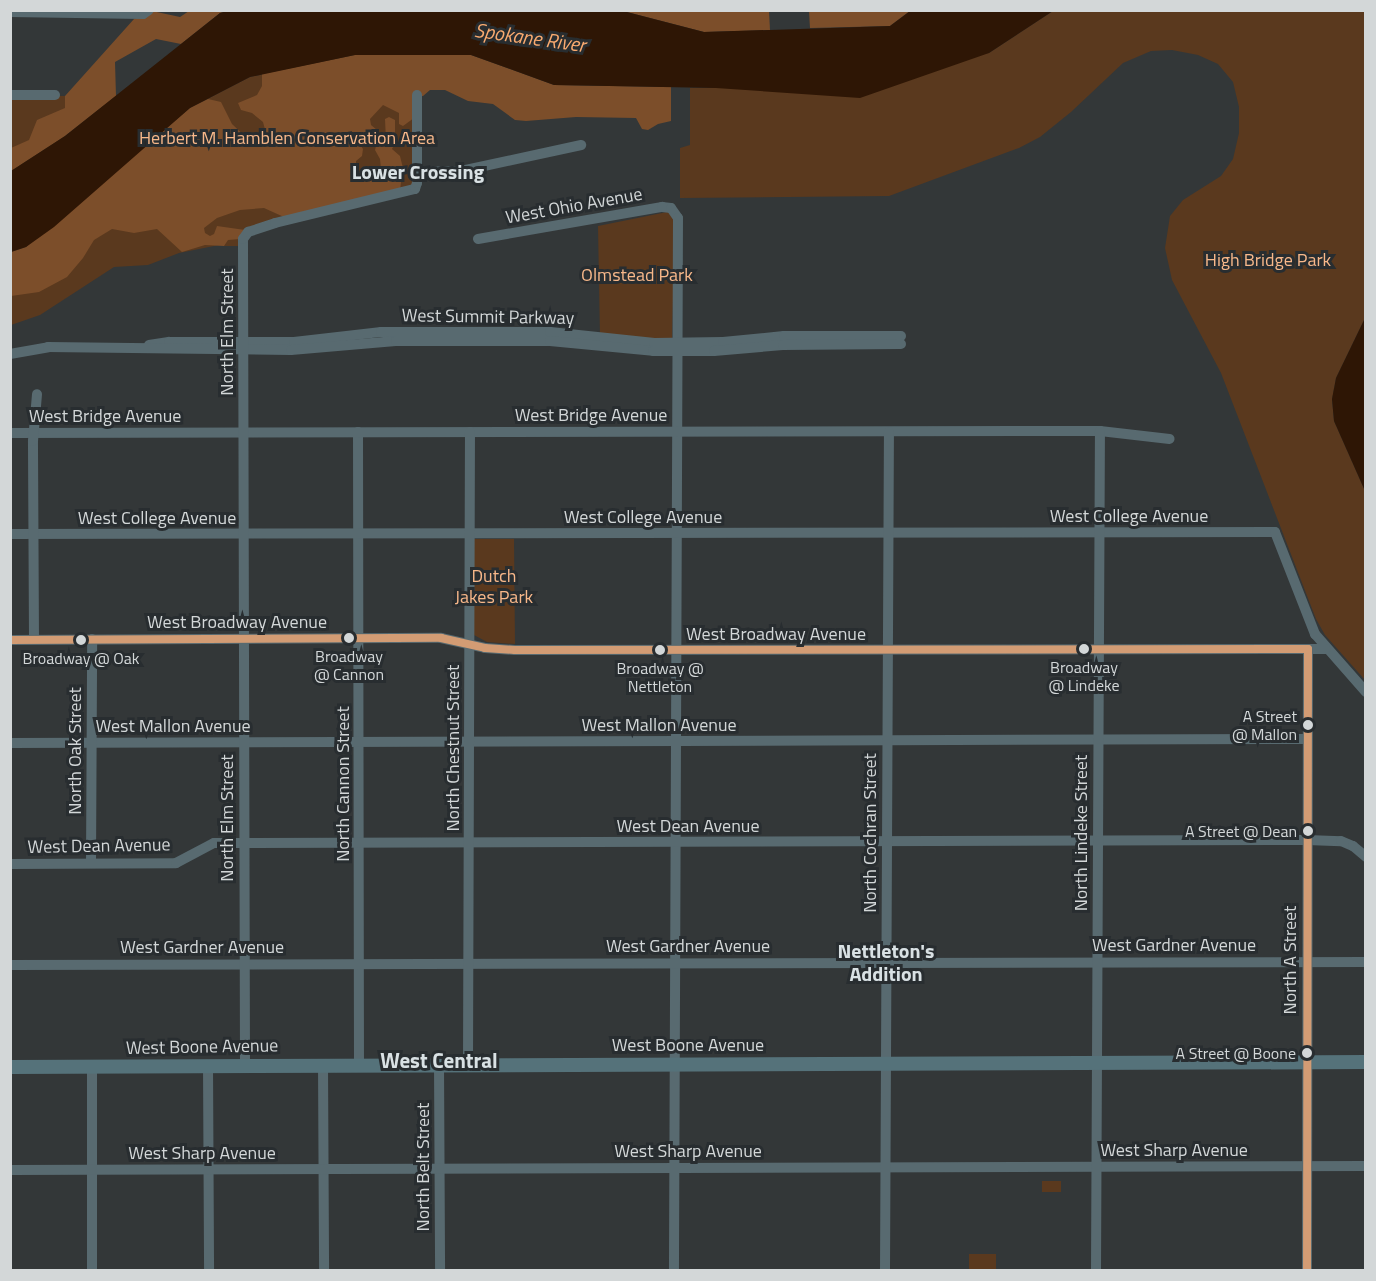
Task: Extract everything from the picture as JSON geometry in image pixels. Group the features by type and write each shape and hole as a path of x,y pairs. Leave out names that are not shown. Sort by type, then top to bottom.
{"main road":[{"name":"West Boone Avenue","path":"10,1067 323,1064 1365,1062"}],"street":[{"path":"10,12 146,12"},
{"path":"10,95 55,95"},
{"path":"417,95 417,172 461,171 581,145"},
{"name":"North Elm Street","path":"245,1065 244,235 251,230 416,188 417,172"},
{"name":"West Ohio Avenue","path":"478,239 668,207 675,211 678,218 678,347"},
{"name":"West Summit Parkway","path":"10,354 42,347 146,346 169,350 243,346 300,350 421,336 516,336 629,350 678,347 725,350 854,340 901,340"},
{"path":"674,1270 678,347"},
{"path":"34,639 34,433 37,393"},
{"name":"West Bridge Avenue","path":"10,433 1101,431 1170,439"},
{"name":"North Lindeke Street","path":"1096,1270 1097,740 1101,431"},
{"name":"North Cannon Street","path":"358,432 359,1064"},
{"name":"North Chestnut Street","path":"468,1064 470,432"},
{"name":"North Cochran Street","path":"885,1270 889,432"},
{"name":"West College Avenue","path":"10,534 1275,532 1311,628 1326,649"},
{"name":"West Broadway Avenue","path":"10,640 441,638 501,650 1326,649"},
{"name":"North Oak Street","path":"91,863 92,639"},
{"name":"North A Street","path":"1306,1270 1308,649"},
{"path":"1326,649 1365,692"},
{"name":"West Mallon Avenue","path":"10,742 360,743 1307,739"},
{"name":"West Dean Avenue","path":"10,864 176,863 214,843 360,842 1307,840 1341,841 1353,846 1365,857"},
{"name":"West Gardner Avenue","path":"10,965 886,961 1365,962"},
{"path":"323,1064 324,1270"},
{"name":"North Belt Street","path":"439,1064 440,1270"},
{"path":"208,1065 209,1270"},
{"path":"92,1067 92,1270"},
{"name":"West Sharp Avenue","path":"10,1170 1365,1166"}],"green space":[{"path":"152,11 180,17 189,11 227,11 220,13 181,44 156,39 115,62 116,96 65,136 11,171 11,148 29,140 37,120 65,108 65,96 134,19"},
{"path":"623,11 769,11 770,30 704,32"},
{"path":"809,11 910,11 890,26 810,28"},
{"name":"High Bridge Park","path":"1053,11 1365,11 1365,318 1336,378 1332,400 1334,421 1365,491 1365,680 1325,635 1316,619 1221,373 1172,280 1165,248 1170,216 1183,200 1221,176 1233,159 1239,133 1239,107 1233,82 1218,64 1198,55 1172,50 1151,51 1123,63 1071,112 1040,137 1019,148 889,196 680,198 680,148 690,145 690,88 716,88 989,53"},
{"name":"Herbert M. Hamblen Conservation Area","path":"355,55 410,120 414,118 413,187 272,211 286,218 240,239 240,246 224,246 224,244 179,253 148,265 114,267 40,315 11,325 11,252 26,247 190,108 250,77"},
{"name":"Herbert M. Hamblen Conservation Area","path":"355,55 471,55 554,85 671,87 671,121 658,124 648,130 642,129 636,118 576,117 515,120 493,104 468,101 445,90 430,90 423,96 413,96 414,118 403,126 399,124 399,113 383,105 370,119 371,125 377,130 372,135 362,135 358,141 363,149 362,156 356,161 356,170 366,175 378,174 381,169 380,159 375,150 377,142 386,141 385,119 389,117 395,120 395,143 392,149 400,156 403,168 400,190 286,218 264,208 240,210 217,218 204,228 205,233 210,236 214,234 217,226 245,230 240,239 228,240 224,246 205,245 182,252 157,229 134,233 112,229 94,240 67,277 39,292 11,296 11,252 26,247 190,108 208,99 221,102 232,124 252,143 263,141 267,137 263,122 252,113 241,110 238,103 257,95 262,86 262,74"},
{"path":"11,95 65,96 65,136 11,171"},
{"name":"Olmstead Park","path":"667,212 675,219 672,339 600,336 598,226"},
{"name":"Dutch Jakes Park","path":"474,539 514,539 515,644 487,642 474,635"},
{"path":"1042,1181 1061,1181 1061,1192 1042,1192"},
{"path":"969,1254 996,1254 996,1270 969,1270"}],"water":[{"name":"Spokane River","path":"227,11 623,11 704,32 890,26 910,11 1053,11 989,53 860,98 716,88 554,85 471,55 355,55 250,77 190,108 54,227 26,247 11,252 11,171 65,136 220,13"},
{"path":"1365,318 1366,491 1334,421 1332,399 1336,378"}],"transit line":[{"path":"10,640 441,638 485,648 515,650 1308,649 1307,1270"}],"place":[{"name":"Broadway @ Cannon","path":"349,638"},
{"name":"Broadway @ Oak","path":"81,640"},
{"name":"Broadway @ Lindeke","path":"1084,649"},
{"name":"Broadway @ Nettleton","path":"660,650"},
{"name":"A Street @ Mallon","path":"1308,725"},
{"name":"A Street @ Dean","path":"1308,831"},
{"name":"A Street @ Boone","path":"1307,1053"}],"district":[{"name":"Lower Crossing","path":"418,171"},
{"name":"Nettleton's Addition","path":"886,962"},
{"name":"West Central","path":"439,1060"}]}
